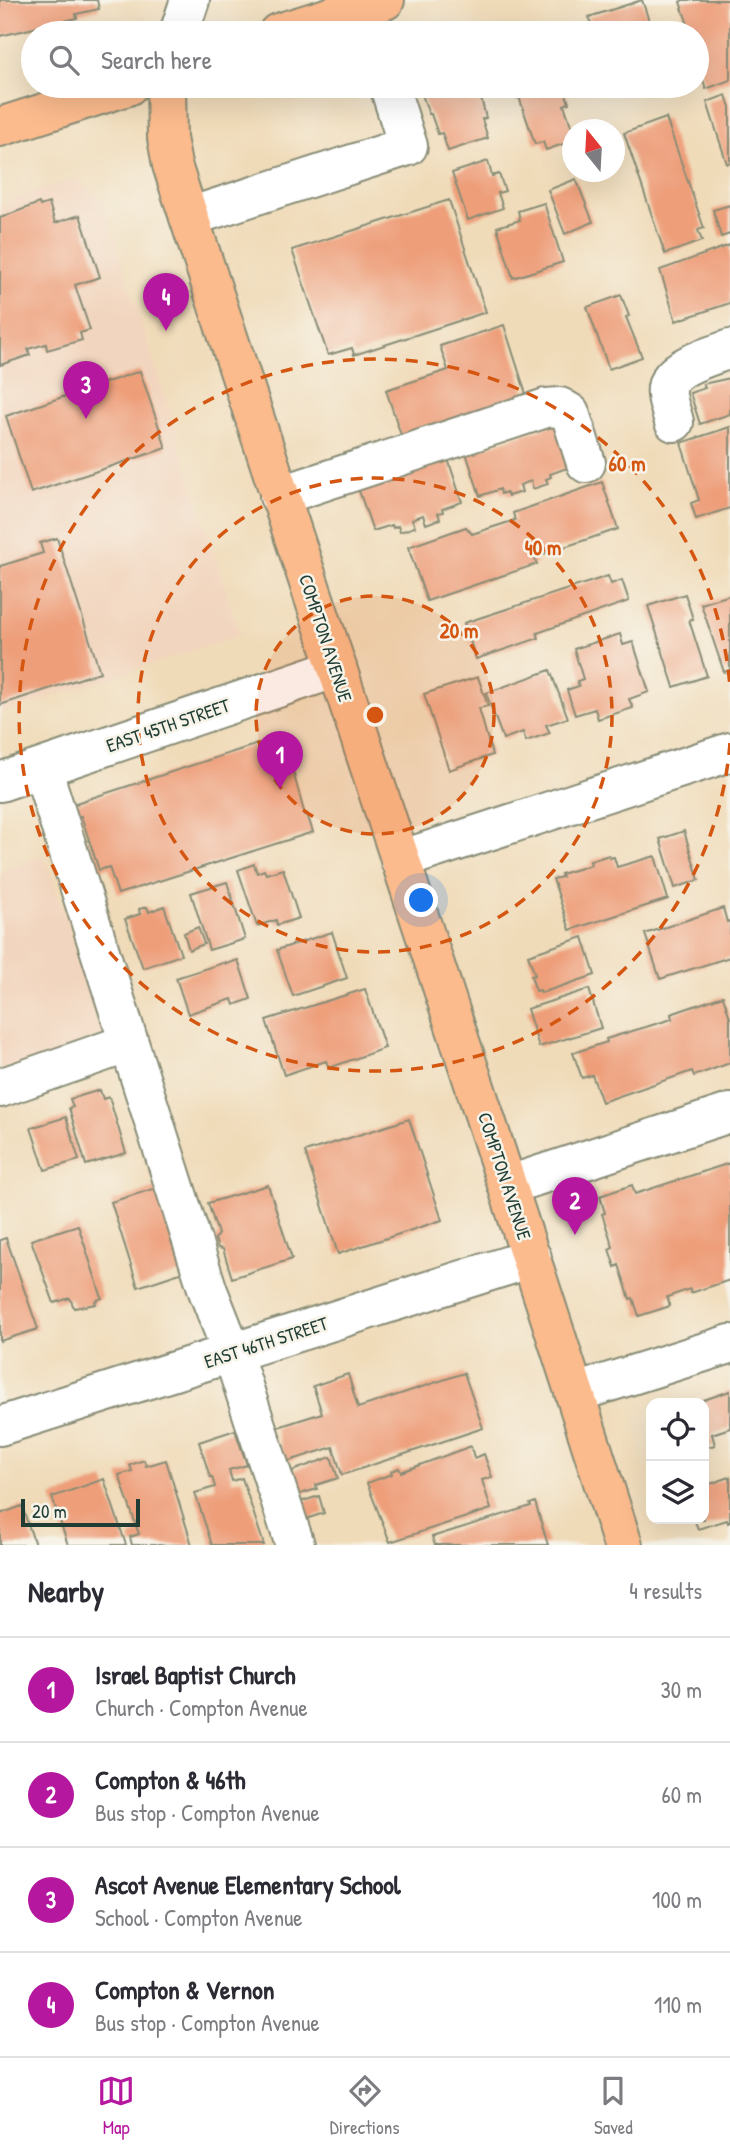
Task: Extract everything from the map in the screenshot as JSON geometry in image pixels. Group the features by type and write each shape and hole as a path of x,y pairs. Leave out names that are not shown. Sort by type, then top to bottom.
{"main road":[{"path":"335,21 373,13"},
{"path":"0,127 91,98"},
{"name":"COMPTON AVENUE","path":"166,98 167,138 172,165 279,496 509,1185 623,1545"}],"street":[{"path":"183,21 190,0"},
{"path":"189,217 408,146 393,98"},
{"path":"674,422 666,392 670,379 679,370 730,349"},
{"path":"279,496 546,408 560,407 569,413 586,463"},
{"name":"EAST 45TH STREET","path":"0,782 337,668"},
{"path":"400,860 730,752"},
{"path":"42,768 208,1291 232,1352 295,1545"},
{"path":"0,1088 130,1043"},
{"path":"509,1185 730,1112"},
{"name":"EAST 46TH STREET","path":"0,1426 532,1258"},
{"path":"575,1393 730,1344"}],"shaded area":[{"path":"75,178 102,198 240,635 0,714 0,204"},
{"path":"44,854 107,1041 0,1075 0,874"}],"building":[{"path":"0,0 97,0 99,9 76,14 77,18 64,21 21,21 21,31 0,36"},
{"path":"642,0 649,21 590,21 589,17"},
{"path":"730,0 730,80 709,88 709,21 687,21 680,2"},
{"path":"726,95 730,107 730,162 727,164 707,102"},
{"path":"423,98 481,98 486,118 482,119 488,138 448,151 442,133 438,134"},
{"path":"519,98 567,98 569,103 564,105 569,119 562,119 562,144 546,150 543,142 535,144"},
{"path":"666,118 704,228 698,230 702,241 665,254 625,133"},
{"path":"488,161 492,176 499,174 505,191 498,193 503,208 468,220 452,173"},
{"path":"568,182 577,182 593,222 565,234 548,190"},
{"path":"449,200 486,312 354,355 352,348 328,355 292,250"},
{"path":"39,203 40,206 49,203 55,223 80,215 100,277 75,285 90,330 80,333 82,340 47,350 46,344 28,349 30,355 0,365 0,218"},
{"path":"544,203 563,262 513,278 497,227 520,220 518,211"},
{"path":"730,205 730,234 721,237 713,210"},
{"path":"730,245 730,303 676,321 660,270"},
{"path":"621,295 629,316 626,317 642,357 609,369 587,307"},
{"path":"504,325 527,397 402,438 386,390 448,370 440,346"},
{"path":"140,371 166,448 31,493 6,416"},
{"path":"730,378 730,414 700,424 690,393 705,388 703,384"},
{"path":"556,424 570,467 550,474 551,477 546,479 548,484 533,489 531,481 520,485 522,492 508,496 506,492 501,494 500,489 480,496 466,453"},
{"path":"730,427 730,508 696,519 691,503 699,500 681,443"},
{"path":"448,459 462,502 442,509 443,512 438,513 440,519 426,524 423,515 412,519 415,527 400,532 398,526 393,528 392,525 373,531 358,488"},
{"path":"602,482 618,529 534,557 537,564 427,601 408,547 466,527 472,534 515,520 513,513"},
{"path":"57,538 100,672 0,705 0,566 43,553 40,543"},
{"path":"608,576 611,584 622,580 629,601 537,633 539,638 476,659 464,623"},
{"path":"685,594 693,619 689,620 707,676 674,687 648,606"},
{"path":"730,595 730,670 724,672 701,604"},
{"path":"620,634 623,645 633,642 649,692 629,699 633,708 598,719 595,709 575,715 567,690 579,686 577,681 583,679 574,649"},
{"path":"550,670 568,718 546,725 550,733 526,741 523,732 503,739 486,693"},
{"path":"478,677 488,706 479,708 492,755 449,770 424,694"},
{"path":"282,736 290,769 292,768 305,815 307,814 313,832 118,894 109,867 99,870 81,816 76,817 72,806"},
{"path":"684,831 699,880 675,888 660,839"},
{"path":"609,855 610,858 614,857 617,867 655,856 668,899 570,930 553,879 591,865 590,861"},
{"path":"254,864 257,873 264,870 266,874 283,869 299,918 277,925 276,920 257,926 238,870"},
{"path":"227,882 245,939 209,950 191,893"},
{"path":"164,906 181,955 143,968 125,919 140,914 139,909 147,907 149,912"},
{"path":"723,908 727,922 730,921 730,957 660,979 645,934"},
{"path":"198,927 204,944 189,950 184,933"},
{"path":"332,932 347,978 293,996 277,950"},
{"path":"583,937 595,975 541,993 540,990 536,991 531,976 535,975 528,955"},
{"path":"238,960 251,999 234,1005 232,999 188,1014 176,978"},
{"path":"365,989 385,1048 329,1068 326,1061 284,1075 266,1020"},
{"path":"589,989 601,1028 539,1047 527,1009"},
{"path":"723,996 730,1018 730,1063 694,1076 692,1071 602,1102 592,1075 582,1078 573,1053 607,1042 606,1039 672,1019 671,1014"},
{"path":"100,1090 103,1099 109,1097 126,1153 86,1165 69,1108 73,1107 70,1099"},
{"path":"66,1117 79,1160 45,1170 31,1128"},
{"path":"409,1119 442,1220 338,1254 305,1152"},
{"path":"730,1163 730,1280 691,1293 690,1289 667,1297 670,1306 639,1316 633,1298 630,1299 619,1265 615,1267 609,1249 613,1247 602,1214 605,1213 600,1196 632,1185 635,1194"},
{"path":"268,1185 292,1259 232,1278 223,1249 218,1248 215,1239 218,1234 208,1203"},
{"path":"156,1188 183,1272 138,1287 111,1202"},
{"path":"78,1225 102,1298 95,1301 96,1304 74,1308 70,1298 54,1303 31,1240"},
{"path":"6,1238 38,1329 0,1341 0,1240"},
{"path":"464,1373 483,1428 342,1475 333,1447 286,1462 275,1428 322,1413 313,1386 348,1374 358,1408"},
{"path":"730,1391 730,1428 712,1434 715,1445 709,1447 709,1398"},
{"path":"235,1430 247,1465 229,1470 232,1481 242,1478 264,1545 212,1545 195,1493 215,1487 199,1442"},
{"path":"471,1446 474,1458 484,1454 492,1477 482,1480 491,1509 390,1542 367,1483 392,1474 391,1471 399,1468 401,1472"},
{"path":"331,1457 338,1478 316,1485 317,1489 297,1495 289,1472"},
{"path":"144,1460 146,1466 166,1460 192,1545 132,1545 130,1537 139,1534 119,1475 132,1471 130,1465"},
{"path":"730,1477 730,1522 727,1520 698,1529 696,1524 709,1524 709,1484"},
{"path":"104,1479 126,1545 68,1545 52,1497"},
{"path":"319,1496 324,1513 306,1519 300,1502"},
{"path":"535,1502 548,1545 435,1545 432,1537 531,1506 530,1504"},
{"path":"22,1506 35,1545 0,1545 0,1514"}],"place":[{"name":"Compton & Vernon","path":"166,331"},
{"name":"Ascot Avenue Elementary School","path":"86,419"},
{"name":"Israel Baptist Church","path":"280,789"},
{"name":"Compton & 46th","path":"575,1235"}]}
